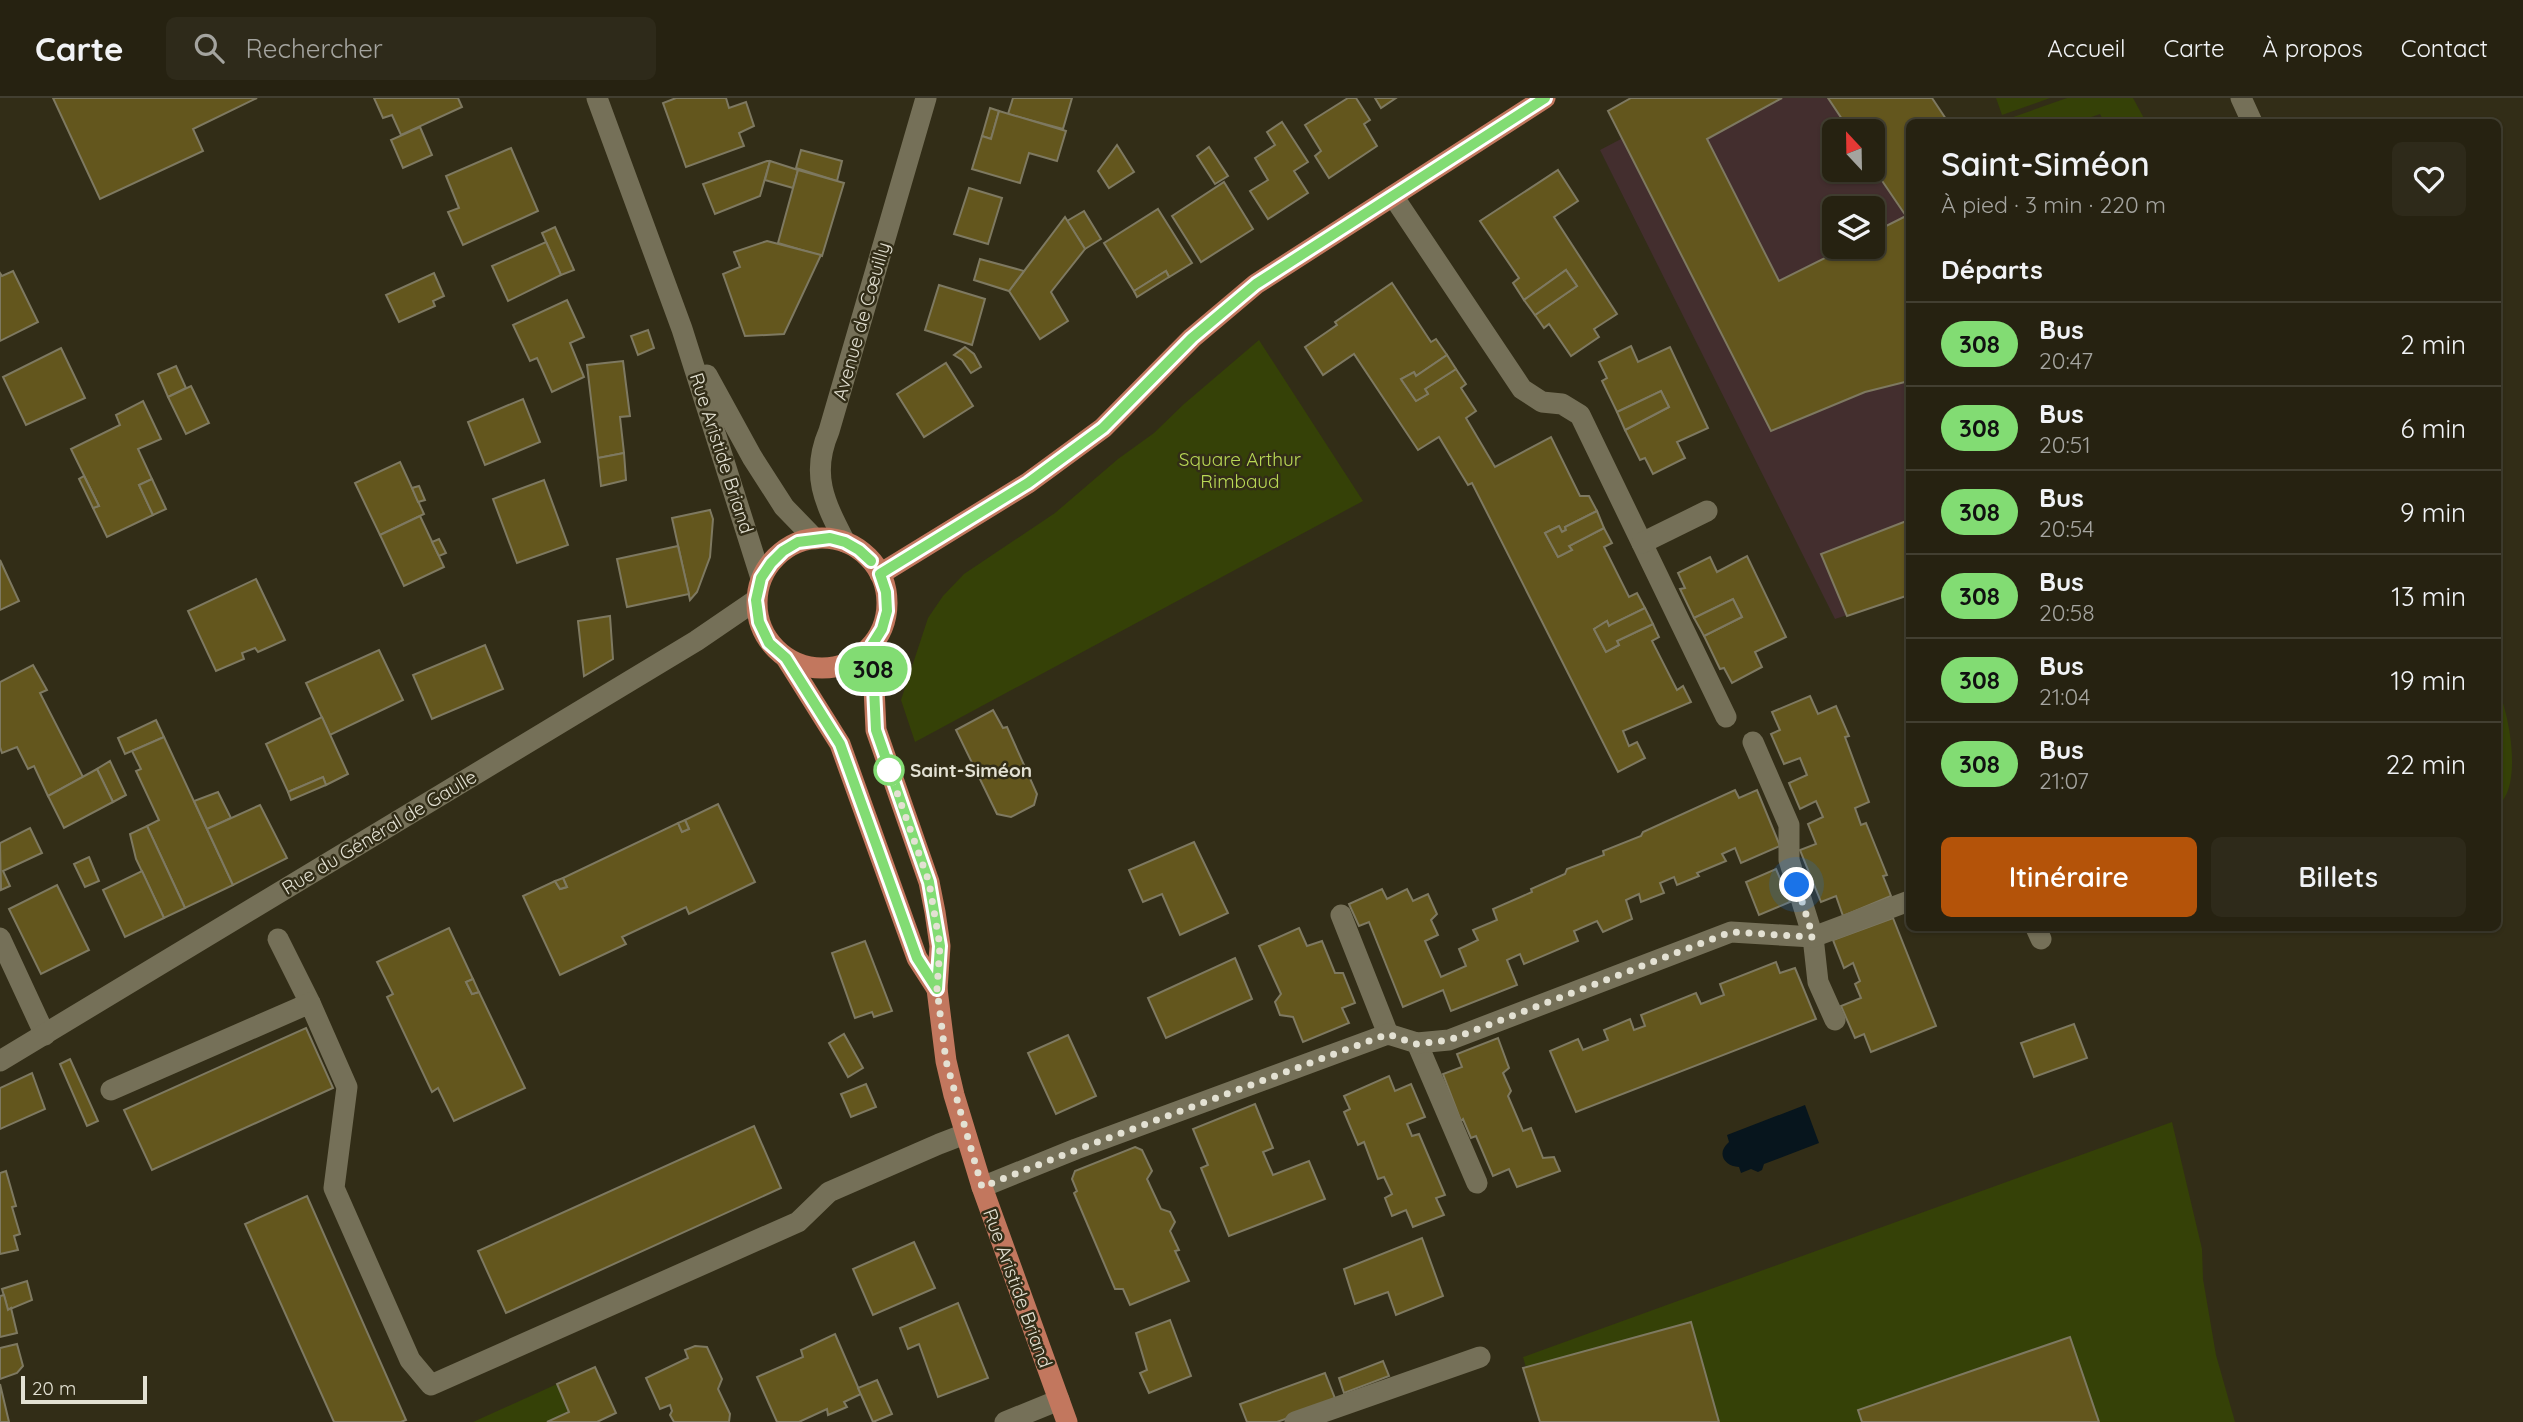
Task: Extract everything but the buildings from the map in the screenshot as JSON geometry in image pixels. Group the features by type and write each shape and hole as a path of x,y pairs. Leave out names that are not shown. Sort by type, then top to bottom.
{"main road":[{"path":"880,574 1028,483 1103,428 1192,338 1256,284 1545,98"},
{"path":"830,538 845,542 865,556 880,574 886,592 887,611 882,629 872,645 854,660 832,668 807,668 786,658 769,643 759,622 756,600 761,578 783,551 798,542 830,538"},
{"name":"Rue Aristide Briand","path":"872,645 876,730 929,882 940,946 937,989 946,1061 982,1187 1067,1422"},
{"name":"Rue Aristide Briand","path":"786,658 840,744 917,958 937,989"}],"street":[{"name":"Rue Aristide Briand","path":"597,98 682,330 761,578"},
{"name":"Avenue de Cœuilly","path":"845,542 828,510 821,489 821,449 829,431 926,98"},
{"path":"2241,98 2251,119"},
{"path":"1393,195 1522,389 1542,402 1562,404 1580,415 1726,717"},
{"name":"Rue Aristide Briand","path":"682,330 752,457 784,507 815,539"},
{"path":"1642,543 1707,511"},
{"name":"Rue du Général de Gaulle","path":"0,1061 696,641 756,600"},
{"path":"1753,742 1789,825 1789,860 1813,937 1818,982 1835,1020"},
{"path":"982,1187 1388,1034 1416,1044 1449,1040 1731,932 1813,937 1906,902"},
{"path":"1341,915 1388,1034"},
{"path":"0,938 45,1035"},
{"path":"278,939 347,1087 334,1188 410,1360 431,1385 798,1222 829,1192 965,1134"},
{"path":"111,1090 310,1003"},
{"path":"1416,1044 1477,1183"},
{"path":"1295,1422 1480,1357"},
{"path":"1005,1422 1059,1399"}],"shaded area":[{"path":"1631,98 1932,98 1946,119 1906,119 1906,596 1835,619 1600,150 1621,139 1608,111"},
{"path":"1805,1105 1819,1143 1764,1164 1758,1172 1751,1169 1741,1173 1739,1167 1726,1162 1722,1154 1729,1142 1727,1135"}],"green space":[{"path":"1996,98 2050,98 2002,115"},
{"path":"2067,98 2133,98 2144,119 2102,119 2100,114 2086,119 2008,119"},
{"name":"Square Arthur Rimbaud","path":"1259,340 1363,501 915,742 901,700 928,618 943,596 964,574 1055,513 1118,459 1154,433"},
{"path":"2501,696 2512,750 2510,784 2501,802"},
{"path":"2172,1122 2202,1249 2203,1279 2216,1355 2235,1422 1541,1422 1523,1357"},
{"path":"557,1384 569,1412 547,1422 473,1422"}],"bus line":[{"name":"308","path":"871,561 845,542 830,538 798,542 783,551 761,578 756,600 759,622 769,643 786,658 840,744 917,958 937,989 940,946 929,882 876,730 872,645 882,629 887,611 886,592 880,574 1028,483 1103,428 1192,338 1256,284 1545,98"}],"place":[{"name":"Saint-Siméon","path":"889,770"}],"route":[{"path":"889,770 929,882 940,946 937,989 946,1061 982,1187 1388,1034 1416,1044 1449,1040 1731,932 1813,937 1797,885"}]}
